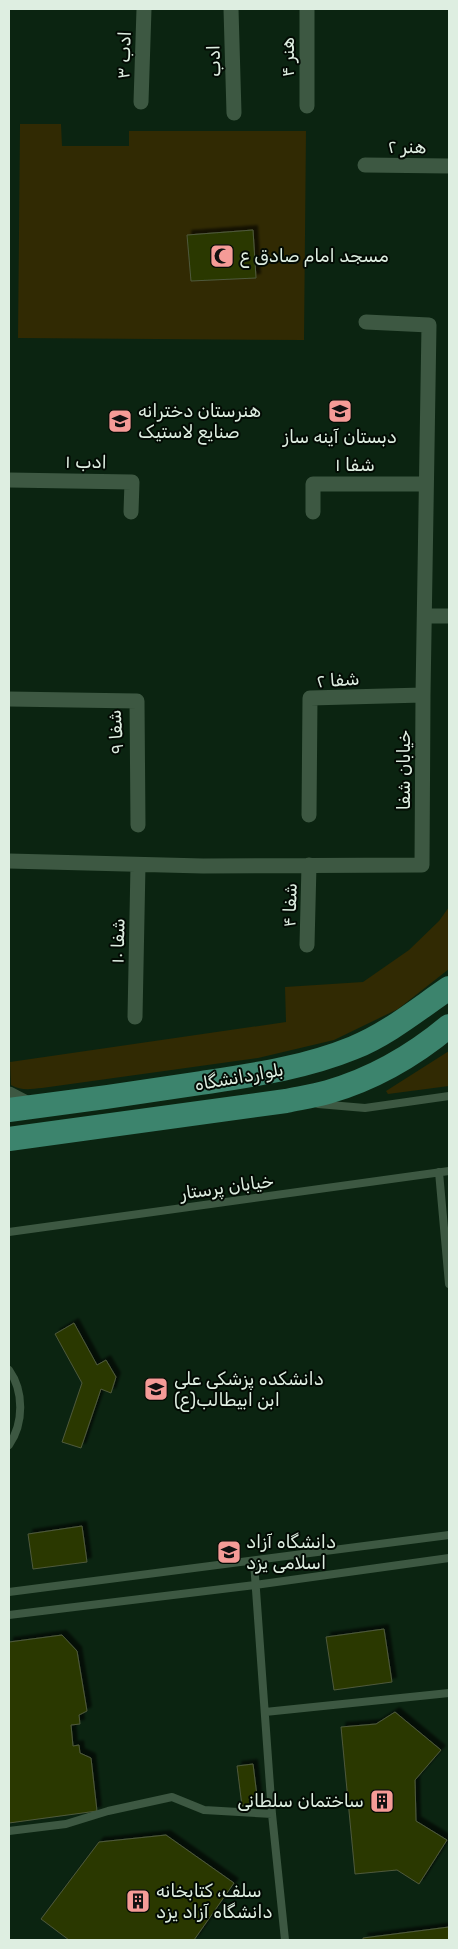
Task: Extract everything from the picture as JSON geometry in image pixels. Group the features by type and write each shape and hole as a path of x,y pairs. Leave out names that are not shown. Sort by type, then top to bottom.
{"main road":[{"name":"بلواردانشگاه","path":"9,1110 99,1099 267,1073 318,1061 354,1048 396,1026 449,988"},
{"name":"بلواردانشگاه","path":"9,1139 286,1101 328,1092 371,1076 410,1056 449,1026"}],"street":[{"name":"ادب ۳","path":"141,102 144,9"},
{"name":"ادب","path":"231,9 234,113"},
{"name":"هنر ۴","path":"307,9 307,106"},
{"name":"هنر ۲","path":"365,165 449,166"},
{"name":"خیابان شفا","path":"9,861 138,865 422,865 426,484 430,325 366,322"},
{"name":"ادب ۱","path":"9,480 132,482 131,512"},
{"name":"شفا ۱","path":"313,512 313,484 426,484"},
{"path":"426,616 449,616"},
{"name":"شفا ۲","path":"309,815 310,698 423,695"},
{"name":"شفا ۹","path":"9,699 137,701 138,825"},
{"name":"شفا ۱۰","path":"135,1017 138,865"},
{"name":"شفا ۴","path":"307,946 309,865"},
{"path":"9,1094 33,1107"}],"lane":[{"path":"286,1101 365,1108 449,1096"},
{"name":"خیابان پرستار","path":"9,1232 449,1171"},
{"path":"439,1172 449,1284"},
{"path":"9,1370 19,1393 20,1415 14,1437 9,1445"},
{"path":"9,1592 254,1562 449,1535"},
{"path":"9,1615 255,1585 449,1558"},
{"path":"254,1562 272,1814 285,1940"},
{"path":"265,1712 449,1693"},
{"path":"9,1830 66,1824 172,1797 204,1810 272,1814"}],"shaded area":[{"path":"20,124 61,124 62,146 129,146 129,131 306,131 304,340 18,338"},
{"path":"449,907 449,969 398,1009 334,1040 258,1058 42,1088 22,1089 11,1085 10,1062 286,1022 285,987 363,982 409,950 439,921"},
{"path":"449,1051 449,1086 388,1094 386,1091"}],"building":[{"name":"مسجد امام صادق ع","path":"253,230 256,278 191,281 187,235"},
{"path":"74,1323 97,1365 106,1360 116,1377 111,1393 101,1389 81,1448 62,1442 82,1383 55,1334"},
{"path":"82,1526 87,1562 33,1569 28,1534"},
{"path":"384,1629 392,1682 334,1690 326,1637"},
{"path":"62,1635 77,1651 87,1711 79,1715 80,1724 71,1725 73,1746 79,1745 80,1753 91,1758 97,1811 9,1823 9,1642"},
{"name":"ساختمان سلطانی","path":"395,1712 441,1750 415,1780 416,1821 447,1840 419,1884 397,1870 355,1874 341,1727 376,1724"},
{"path":"253,1764 258,1804 242,1806 237,1766"},
{"name":"سلف، کتابخانه دانشگاه آزاد یزد","path":"166,1835 234,1883 194,1940 69,1940 41,1919 99,1842"},
{"path":"449,1927 449,1940 363,1940 363,1938"}],"place":[{"name":"مسجد امام صادق ع","path":"222,256"},
{"name":"دبستان آینه ساز","path":"340,411"},
{"name":"هنرستان دخترانه صنایع لاستیک","path":"120,421"},
{"name":"دانشکده پزشکی علی ابن ابیطالب(ع)","path":"156,1389"},
{"name":"دانشگاه آزاد اسلامی یزد","path":"229,1552"},
{"name":"ساختمان سلطانی","path":"382,1801"},
{"name":"سلف، کتابخانه دانشگاه آزاد یزد","path":"138,1901"}]}
